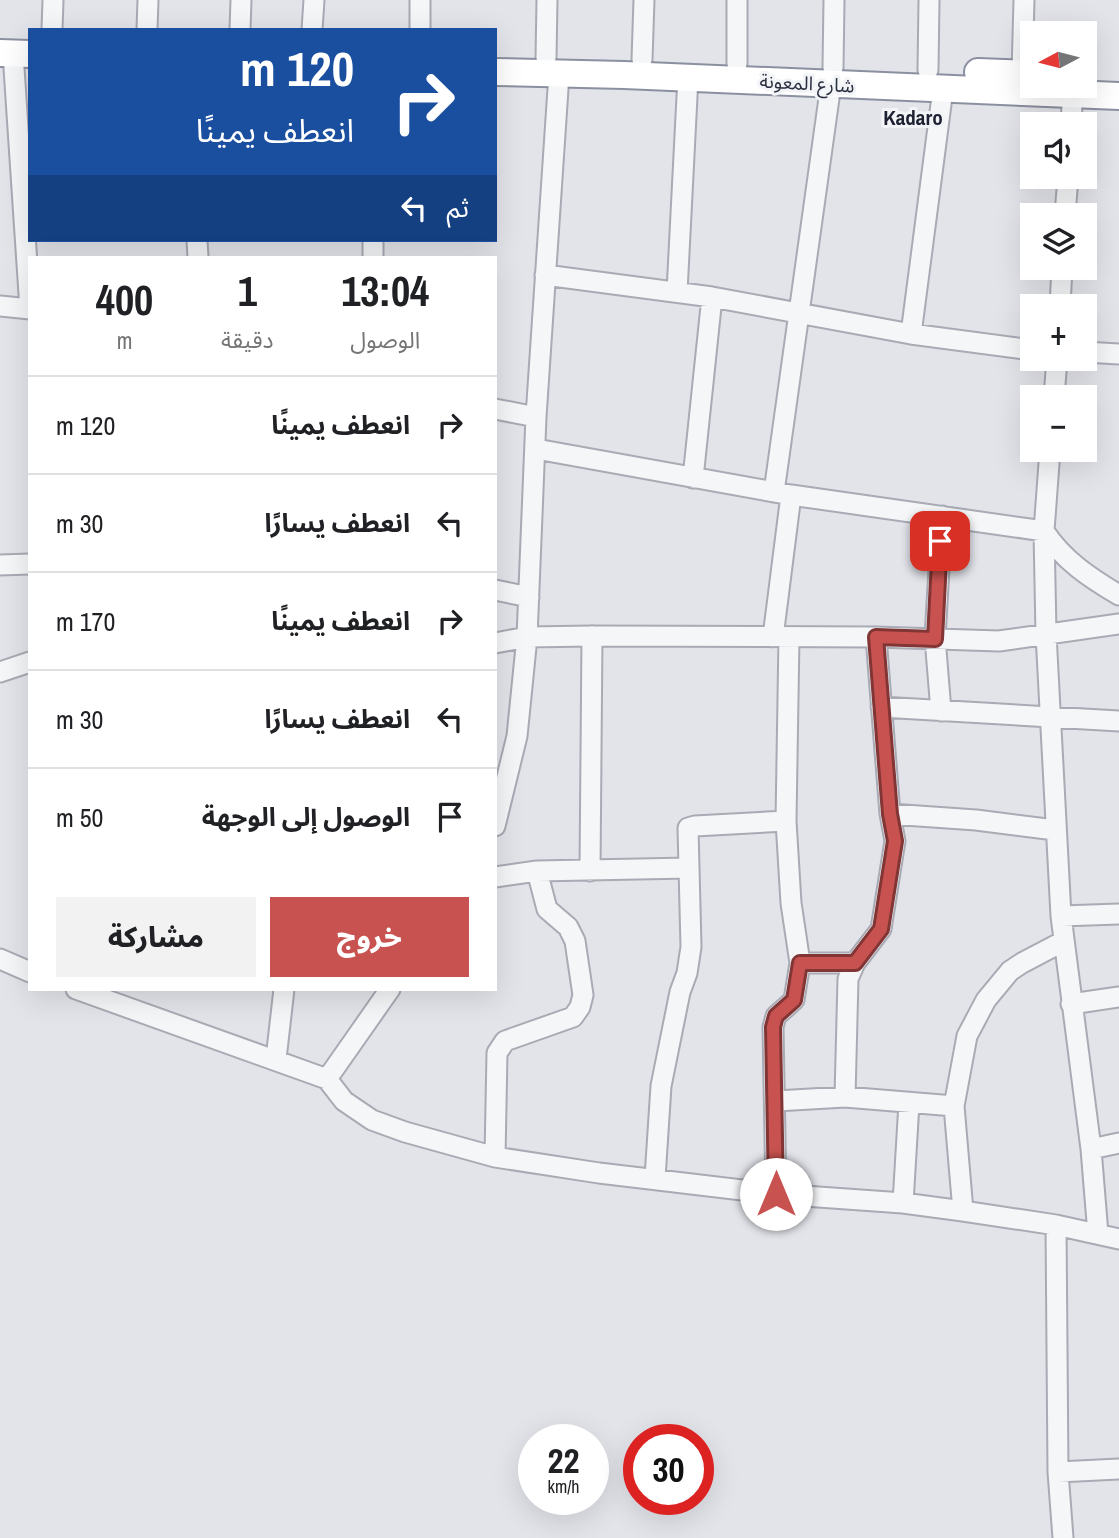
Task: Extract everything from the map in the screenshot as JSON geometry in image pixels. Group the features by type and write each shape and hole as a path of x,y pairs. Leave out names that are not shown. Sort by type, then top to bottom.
{"highway":[{"name":"شارع المعونة","path":"497,57 553,66 688,77 793,74 1020,84"},
{"name":"شارع المعونة","path":"497,72 642,60 737,64 793,74"},
{"name":"شارع المعونة","path":"936,80 1020,74"},
{"name":"شارع المعونة","path":"1097,82 1119,78"},
{"name":"شارع المعونة","path":"1097,91 1119,96"}],"street":[{"path":"52,28 53,0"},
{"path":"147,28 148,0"},
{"path":"240,28 241,0"},
{"path":"312,28 314,0"},
{"path":"420,0 420,28"},
{"path":"498,803 517,736 527,637 553,66 547,0"},
{"path":"642,60 644,0"},
{"path":"737,0 737,64"},
{"path":"776,1194 773,1027 776,1016 794,1000 800,963 791,902 786,821 781,637 782,493 800,315 832,76 834,0"},
{"path":"911,334 936,80 929,0"},
{"path":"1024,0 1025,21"},
{"path":"15,48 28,274"},
{"path":"677,292 688,77"},
{"path":"545,275 712,297 911,334 1020,348"},
{"path":"693,478 712,297"},
{"path":"0,306 28,309"},
{"path":"1097,353 1119,354"},
{"path":"497,409 536,417"},
{"path":"536,449 782,493 1044,531 1053,545 1077,569 1119,595"},
{"path":"1049,462 1044,531 1046,634 1060,916 1091,1149 1098,1234"},
{"path":"941,711 935,639 942,516"},
{"path":"0,565 28,564"},
{"path":"497,590 529,597"},
{"path":"497,643 527,637 592,636 876,637 999,641 1087,626 1119,624"},
{"path":"590,871 592,636"},
{"path":"845,1097 848,979 855,963 881,929 895,841 890,814 876,637"},
{"path":"0,672 28,664"},
{"path":"881,707 1119,720"},
{"path":"890,814 976,820 1055,830"},
{"path":"655,1178 661,1086 691,947 688,828 695,825 786,821"},
{"path":"497,877 537,872 689,868"},
{"path":"495,1157 500,1045 573,1017 583,995 575,941 568,927 547,909 537,872"},
{"path":"1060,916 1119,914"},
{"path":"964,1211 954,1106 967,1036 986,1000 1016,967 1062,942"},
{"path":"0,958 28,970"},
{"path":"800,963 855,963"},
{"path":"82,991 327,1079 344,1101 372,1120 495,1157 599,1173 776,1194 903,1203 964,1211 1056,1225 1119,1239"},
{"path":"276,1059 285,991"},
{"path":"327,1079 389,991"},
{"path":"1071,1004 1119,997"},
{"path":"776,1101 845,1097 954,1106"},
{"path":"903,1203 909,1103"},
{"path":"1091,1149 1119,1143"},
{"path":"1056,1225 1058,1472 1063,1538"},
{"path":"1058,1472 1119,1469"}],"district":[{"name":"Kadaro","path":"913,117"}],"route":[{"path":"776,1194 773,1027 776,1016 794,1000 800,963 855,963 881,929 895,841 890,814 876,637 935,639 940,541"}]}
